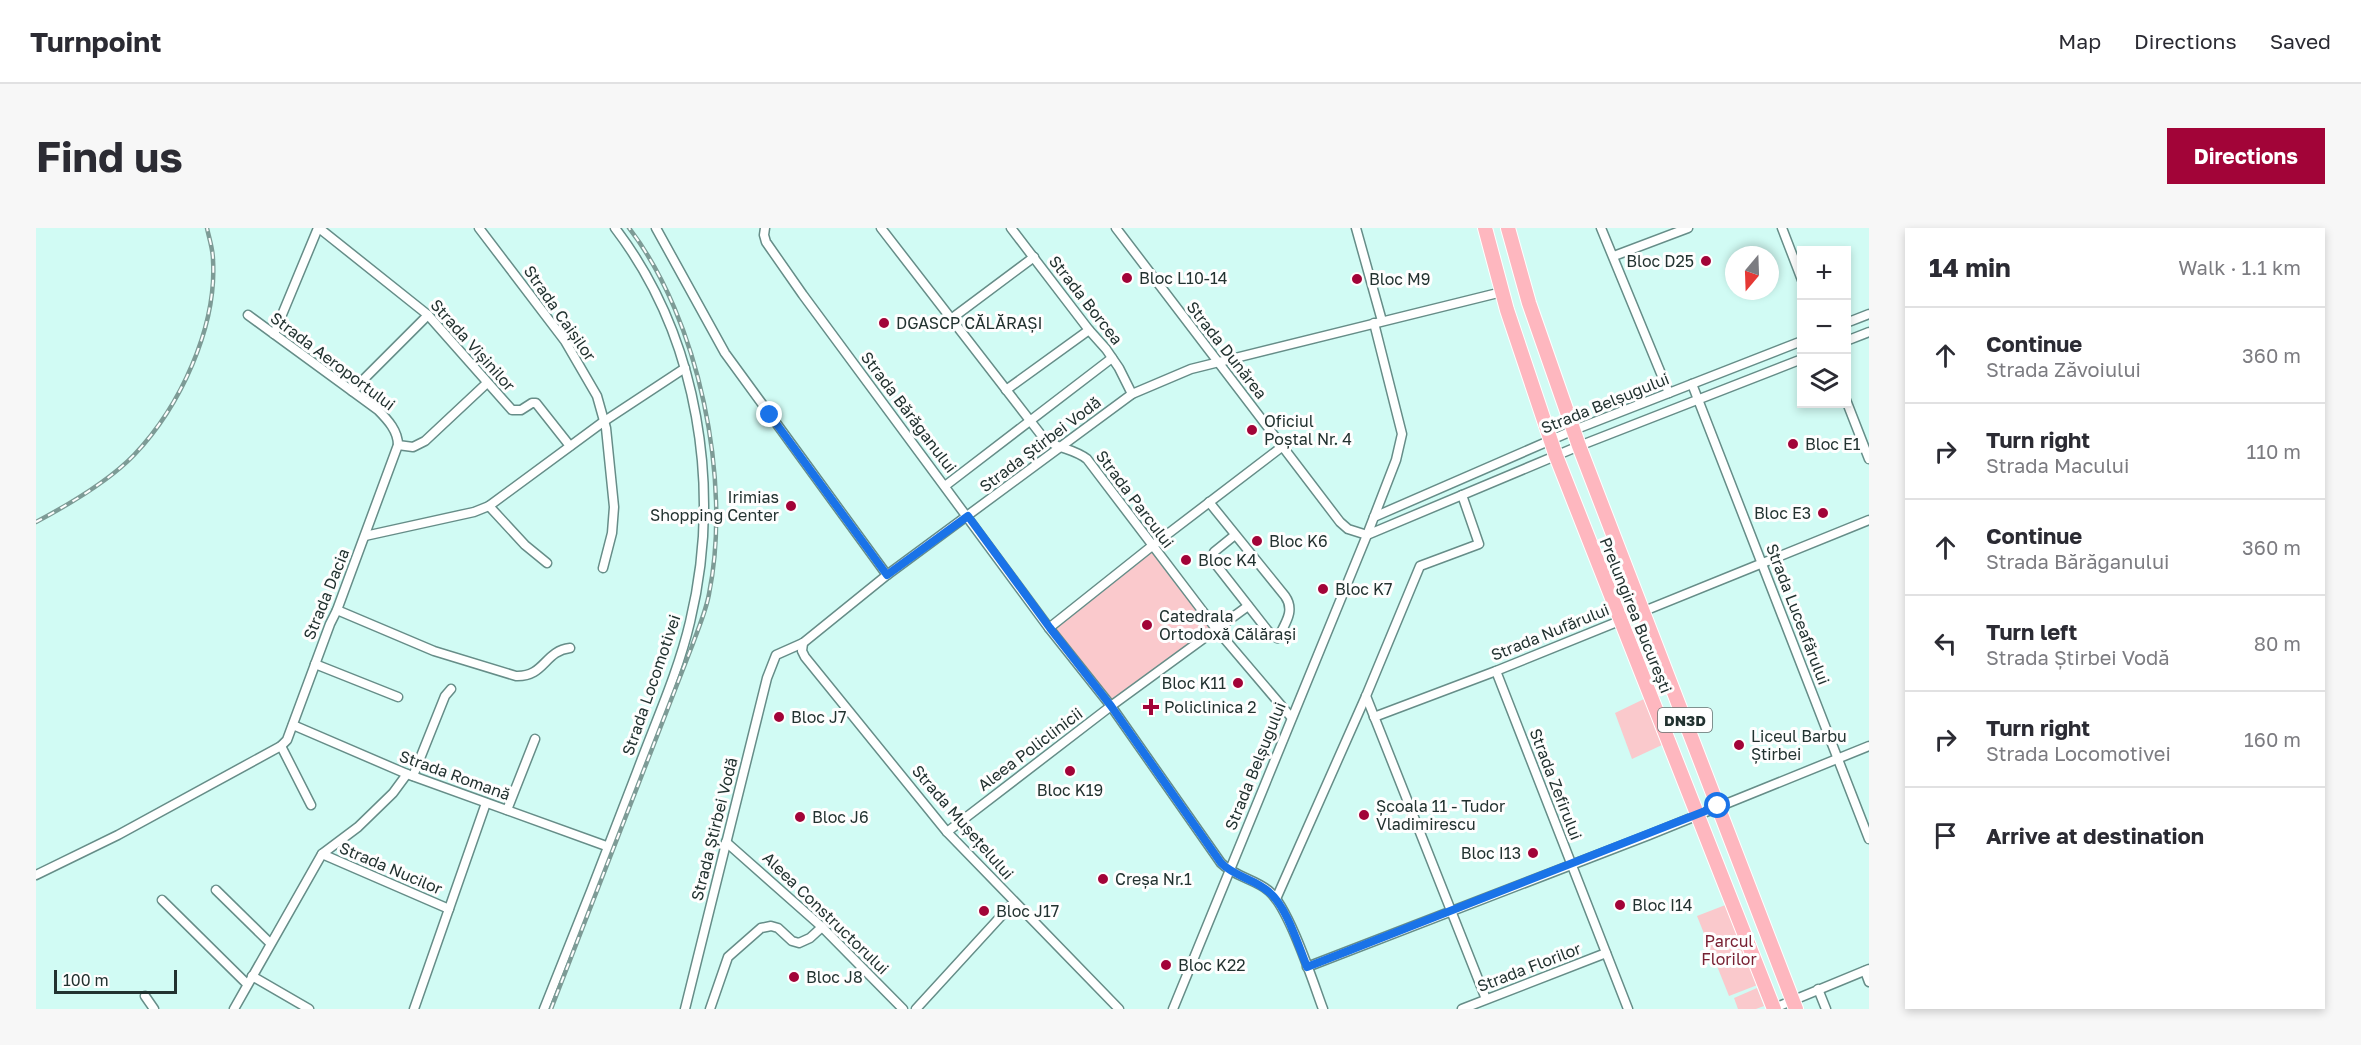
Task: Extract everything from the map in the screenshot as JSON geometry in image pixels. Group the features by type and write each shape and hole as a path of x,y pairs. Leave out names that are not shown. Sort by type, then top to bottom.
{"main road":[{"name":"Prelungirea București","path":"1485,228 1502,292 1550,440 1773,1009"},
{"name":"Prelungirea București","path":"1508,228 1529,303 1574,430 1795,1004"}],"street":[{"name":"Strada Vișinilor","path":"318,228 428,315 507,405 516,411 536,403 570,446"},
{"path":"274,334 318,228"},
{"name":"Strada Caișilor","path":"479,228 565,341 597,396 606,428 614,507 612,533 603,568"},
{"name":"Strada Locomotivei","path":"544,1009 609,847 690,622 701,560 705,519 704,477 698,430 685,368 663,311 644,271 615,228"},
{"path":"656,228 725,354 887,575"},
{"name":"Strada Bărăganului","path":"765,228 766,242 803,295 1050,628 1111,706 1221,863 1229,871"},
{"name":"Strada Parcului","path":"881,228 1042,436 1059,448 1072,450 1087,459 1217,630 1291,717"},
{"name":"Strada Borcea","path":"1011,228 1112,358 1132,394"},
{"name":"Strada Dunărea","path":"1116,228 1340,522 1348,529 1367,535"},
{"path":"1356,228 1402,434 1396,460 1374,517"},
{"path":"1601,228 1669,393"},
{"path":"1614,256 1688,228"},
{"path":"1782,228 1797,267"},
{"path":"951,319 1034,257"},
{"name":"Strada Știrbei Vodă","path":"684,1009 770,667 776,655 803,643 887,575 1132,394 1191,369 1502,292"},
{"path":"1851,321 1869,314"},
{"name":"Strada Aeroportului","path":"248,315 378,410 390,422 398,438 398,445"},
{"path":"352,391 428,315"},
{"path":"1006,390 1089,330"},
{"path":"1851,339 1869,332"},
{"name":"Strada Belșugului","path":"1173,1009 1374,517 1574,430 1797,343"},
{"path":"945,486 1112,358"},
{"name":"Strada Belșugului","path":"1367,535 1580,446 1797,361"},
{"name":"Strada Dacia","path":"281,746 287,740 293,725 365,536 474,512 489,506 603,422 685,368"},
{"path":"365,536 398,445 413,447 425,441 488,383"},
{"name":"Strada Luceafărului","path":"1692,384 1869,839"},
{"path":"1849,408 1869,459"},
{"path":"1050,628 1282,446"},
{"path":"1276,899 1366,696 1420,566 1479,543 1462,495"},
{"path":"1209,502 1290,604 1291,607 1279,636 1273,637 1212,557 1216,549 1235,535"},
{"path":"489,506 525,544 547,563"},
{"name":"Strada Nufărului","path":"1374,717 1496,671 1869,520"},
{"name":"Aleea Policlinicii","path":"947,832 1111,706 1248,606"},
{"path":"337,610 434,651 516,676 534,673 555,652 570,648"},
{"name":"Strada Mușețelului","path":"803,643 802,651 805,657 947,832 1119,1009"},
{"path":"315,664 398,697"},
{"name":"Strada Zefirului","path":"1496,671 1628,1009"},
{"path":"234,1009 322,854 358,827 410,775 445,696 451,689"},
{"path":"1366,696 1486,999"},
{"name":"Strada Romană","path":"293,725 410,775 609,847"},
{"path":"507,810 535,739"},
{"path":"36,875 118,835 281,746 311,805"},
{"path":"1307,967 1869,746"},
{"path":"414,1009 486,803"},
{"name":"Aleea Constructorului","path":"726,842 822,927 903,1009"},
{"name":"Strada Nucilor","path":"322,854 448,909"},
{"path":"1229,871 1269,891 1276,899 1287,919 1323,1009"},
{"path":"216,890 270,943"},
{"path":"162,900 247,984"},
{"path":"916,1009 1014,902"},
{"path":"710,1009 728,957 761,928 771,926 778,928 792,941 799,943 810,938 822,927"},
{"name":"Strada Florilor","path":"1462,1009 1606,953"},
{"path":"1773,1009 1795,1004 1818,989 1867,970 1869,982"},
{"path":"252,976 309,1009"},
{"path":"1818,989 1826,1009"},
{"path":"145,996 154,1009"}],"green space":[{"path":"1152,546 1217,630 1111,706 1050,628"},
{"path":"1644,699 1662,745 1632,759 1615,713"},
{"name":"Parcul Florilor","path":"1728,904 1760,984 1729,996 1697,916"},
{"name":"Parcul Florilor","path":"1757,988 1764,1006 1756,1009 1738,1009 1734,998"}],"railway":[{"path":"36,522 88,492 124,465 151,436 180,390 192,365 209,312 213,286 213,260 207,228"},
{"path":"551,1009 702,620 709,594 715,550 716,502 712,453 704,403 691,354 674,308 653,265 629,228"}],"place":[{"name":"Bloc D25","path":"1706,261"},
{"name":"Bloc L10-14","path":"1127,278"},
{"name":"Bloc M9","path":"1357,279"},
{"name":"DGASCP CĂLĂRAȘI","path":"884,323"},
{"name":"Oficiul Poștal Nr. 4","path":"1252,430"},
{"name":"Bloc E1","path":"1793,444"},
{"name":"Irimias Shopping Center","path":"791,506"},
{"name":"Bloc E3","path":"1823,513"},
{"name":"Bloc K6","path":"1257,541"},
{"name":"Bloc K4","path":"1186,560"},
{"name":"Bloc K7","path":"1323,589"},
{"name":"Catedrala Ortodoxă Călărași","path":"1147,625"},
{"name":"Bloc K11","path":"1238,683"},
{"name":"Policlinica 2","path":"1151,707"},
{"name":"Bloc J7","path":"779,717"},
{"name":"Liceul Barbu Știrbei","path":"1739,745"},
{"name":"Bloc K19","path":"1070,771"},
{"name":"Școala 11 - Tudor Vladimirescu","path":"1364,815"},
{"name":"Bloc J6","path":"800,817"},
{"name":"Bloc I13","path":"1533,853"},
{"name":"Creșa Nr.1","path":"1103,879"},
{"name":"Bloc I14","path":"1620,905"},
{"name":"Bloc J17","path":"984,911"},
{"name":"Bloc K22","path":"1166,965"},
{"name":"Bloc J8","path":"794,977"}],"route":[{"path":"770,415 887,575 968,516 1050,628 1111,706 1221,863 1229,871 1269,891 1276,899 1307,967 1649,835 1718,806"}]}
